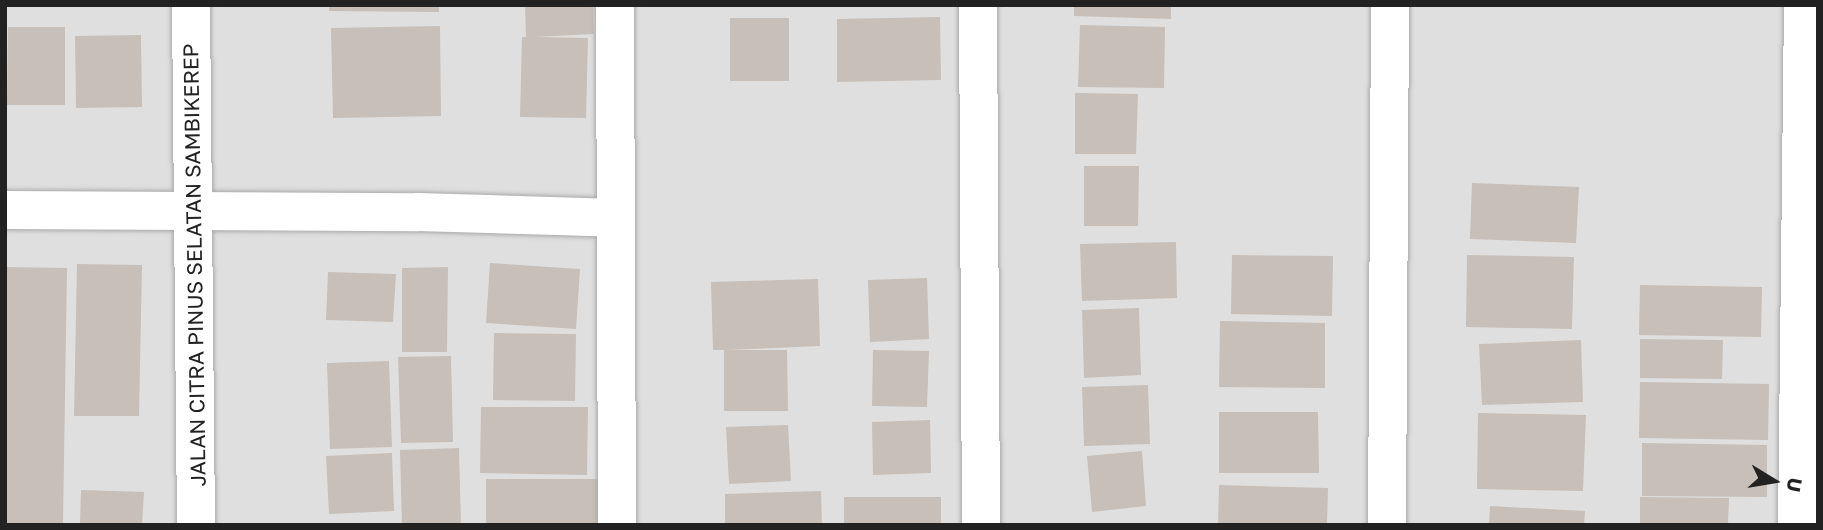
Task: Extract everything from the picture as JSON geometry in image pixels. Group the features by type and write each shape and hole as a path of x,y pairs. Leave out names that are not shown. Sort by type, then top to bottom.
{"street":[{"name":"JALAN CITRA PINUS SELATAN SAMBIKEREP","path":"191,5 196,525"},
{"path":"615,5 617,525"},
{"path":"978,5 981,525"},
{"path":"1387,525 1390,5"},
{"path":"1797,525 1803,5"},
{"path":"5,210 418,212 616,218"}],"shaded area":[{"path":"5,5 1818,5 1818,525 5,525"}],"building":[{"path":"329,5 439,5 439,12 329,11"},
{"path":"525,5 593,5 594,34 536,37 588,38 586,118 520,117 522,37 526,37"},
{"path":"1074,5 1171,5 1171,19 1074,16"},
{"path":"940,17 941,80 837,82 837,19"},
{"path":"730,18 789,18 789,81 730,81"},
{"path":"1080,25 1165,27 1164,88 1078,87"},
{"path":"440,26 441,116 333,118 331,28"},
{"path":"8,27 65,27 65,105 7,105"},
{"path":"141,35 142,107 76,108 75,36"},
{"path":"1075,93 1138,94 1136,154 1075,154"},
{"path":"1084,166 1139,166 1138,226 1084,226"},
{"path":"1472,183 1579,187 1576,243 1470,239"},
{"path":"1176,242 1177,298 1082,301 1080,244"},
{"path":"1232,255 1333,256 1332,316 1231,314"},
{"path":"1467,255 1574,257 1572,329 1466,327"},
{"path":"490,263 580,269 576,329 486,323"},
{"path":"77,264 142,265 139,416 74,416"},
{"path":"5,267 67,268 63,525 5,525"},
{"path":"448,267 447,352 402,352 402,268"},
{"path":"328,272 396,274 393,322 326,320"},
{"path":"927,278 929,339 870,342 868,280"},
{"path":"818,279 820,346 727,350 787,350 788,411 724,411 724,350 713,350 711,282"},
{"path":"1640,285 1762,287 1761,337 1639,335"},
{"path":"1139,308 1141,375 1084,378 1082,310"},
{"path":"1220,321 1325,323 1325,388 1219,387"},
{"path":"494,333 576,334 575,401 493,400"},
{"path":"1640,339 1723,340 1722,379 1640,378"},
{"path":"1581,340 1583,402 1482,405 1479,344"},
{"path":"873,350 929,351 927,407 872,406"},
{"path":"451,356 453,442 401,443 398,357"},
{"path":"389,361 392,447 330,449 327,363"},
{"path":"1640,382 1769,384 1768,440 1639,438"},
{"path":"1148,385 1150,444 1084,446 1082,387"},
{"path":"481,407 588,407 587,475 480,473"},
{"path":"1219,412 1318,412 1319,473 1219,473"},
{"path":"1478,413 1586,415 1583,491 1477,489"},
{"path":"930,420 931,473 873,475 872,422"},
{"path":"788,425 791,481 729,484 726,427"},
{"path":"1642,443 1767,445 1767,497 1642,496"},
{"path":"459,448 461,525 402,525 400,450"},
{"path":"1142,451 1146,506 1092,512 1087,456"},
{"path":"392,453 394,511 329,514 326,456"},
{"path":"486,479 599,479 599,525 486,525"},
{"path":"1219,485 1328,488 1327,525 1218,525"},
{"path":"81,490 144,492 142,525 80,525"},
{"path":"821,491 822,525 725,525 725,494"},
{"path":"844,497 941,497 941,525 844,525"},
{"path":"1640,497 1729,498 1728,525 1640,525"},
{"path":"1490,506 1585,511 1584,525 1489,525"}]}
